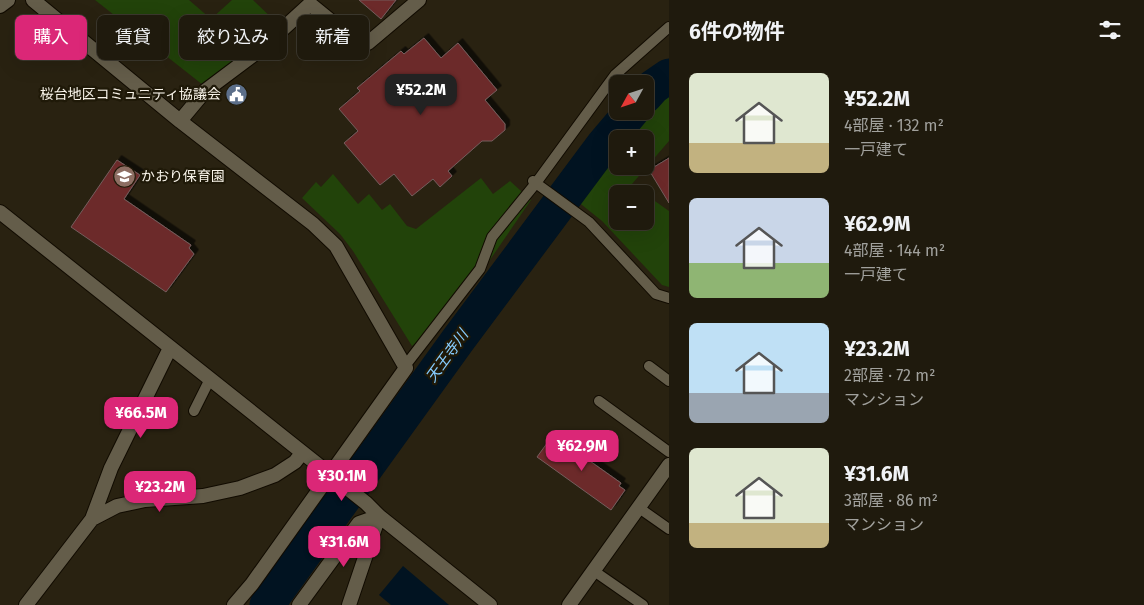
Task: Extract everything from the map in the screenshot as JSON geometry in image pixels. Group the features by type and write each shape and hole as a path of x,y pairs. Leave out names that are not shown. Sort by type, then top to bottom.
{"street":[{"path":"0,6 8,0"},
{"path":"33,0 180,121 313,224 336,246 406,368 332,477 252,584 234,605"},
{"path":"180,121 205,90 261,48 310,4 359,44 368,43 419,0"},
{"path":"0,212 366,503 378,516 490,605"},
{"path":"26,605 92,519 111,468 170,348"},
{"path":"92,519 117,506 145,500 203,496 240,488 275,475 296,462 302,453"},
{"path":"568,605 669,465"},
{"path":"299,605 359,523 378,516"},
{"path":"349,605 378,516"}],"lane":[{"path":"405,366 480,269 492,237 536,183 615,74 669,26"},
{"path":"536,183 589,222 656,294 669,298"},
{"path":"649,366 669,381"},
{"path":"194,411 210,379"},
{"path":"599,401 669,452"},
{"path":"639,508 669,529"},
{"path":"594,571 644,605"}],"green space":[{"path":"95,0 189,0 206,15 179,15 179,60 239,60 203,85 169,58 169,15 114,15"},
{"path":"232,0 253,0 269,15 215,15"},
{"path":"669,86 669,141 654,158 654,130 628,130 636,120 654,120 654,101"},
{"path":"609,156 609,175 640,175 632,184 633,185 609,185 609,228 577,201"},
{"path":"333,174 358,204 369,194 382,210 390,204 407,226 416,229 481,178 493,194 510,181 531,200 459,305 412,346 353,251 340,234 302,198 316,182 321,187"},
{"path":"654,200 669,211 669,287 662,285 610,230 654,230"}],"water":[{"path":"403,566 449,605 391,605 379,595"}],"building":[{"path":"359,0 396,0 381,19"},
{"path":"424,38 441,58 458,43 497,90 485,100 505,124 505,130 492,141 482,141 448,171 452,176 440,187 433,179 412,196 394,174 380,185 344,143 358,131 339,109 360,91 357,88 401,51 404,54"},
{"path":"669,158 669,203 652,175 654,175 654,167"},
{"path":"117,160 140,175 124,199 191,245 189,248 194,254 166,292 71,227"},
{"path":"553,435 621,483 619,486 625,490 611,510 537,457"}],"waterway":[{"name":"天王寺川","path":"654,86 669,76"},
{"name":"天王寺川","path":"267,605 458,340 604,144 624,120"}],"place":[{"name":"桜台地区コミュニティ協議会","path":"237,94"},
{"name":"かおり保育園","path":"125,176"}]}
